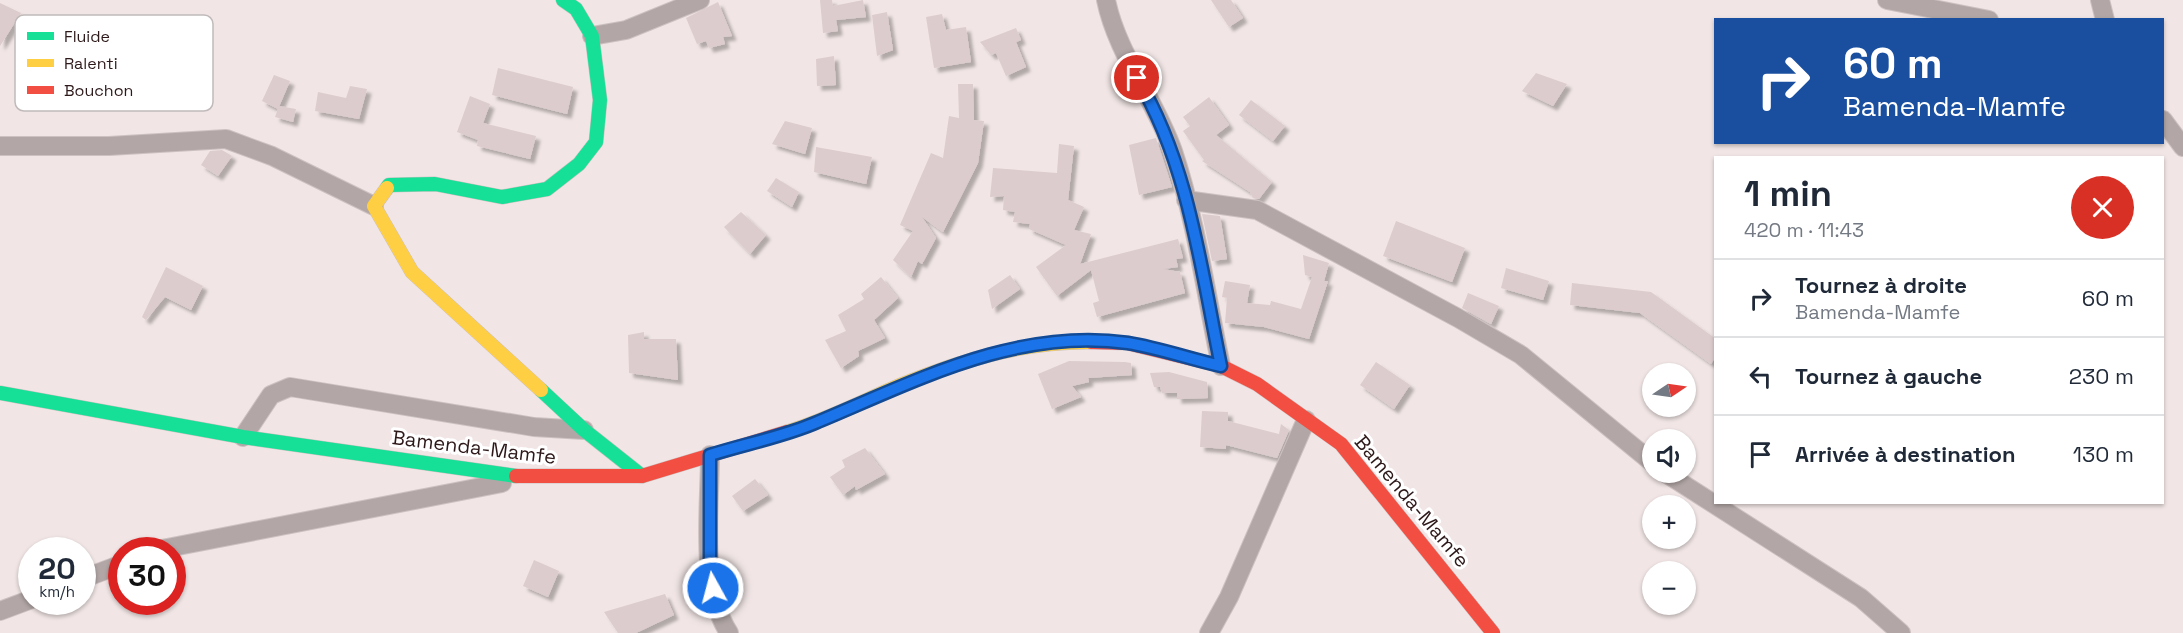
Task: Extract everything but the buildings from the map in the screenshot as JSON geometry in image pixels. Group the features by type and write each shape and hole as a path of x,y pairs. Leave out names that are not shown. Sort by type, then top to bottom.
{"main road":[{"path":"563,0 576,9 592,36 600,100 596,142 579,164 547,189 502,197 435,184 416,182 389,184 374,206 412,272 584,430 642,476"},
{"name":"Bamenda-Mamfe","path":"0,393 243,437 531,478 642,476 813,424 903,384 993,353 1033,345 1068,342 1127,343 1221,366 1257,384 1341,444 1494,633"}],"street":[{"path":"592,36 626,30 699,0"},
{"path":"1106,0 1137,78 1157,111 1173,151 1186,200 1221,366"},
{"path":"1887,0 1979,18"},
{"path":"2100,0 2104,18"},
{"path":"2164,121 2183,147"},
{"path":"0,146 109,146 225,139 272,156 374,206"},
{"path":"1186,200 1257,210 1458,318 1521,355 1642,454"},
{"path":"243,437 271,395 290,387 534,427 584,430"},
{"path":"1209,633 1229,597 1306,420"},
{"path":"710,455 710,572 721,620 729,633"},
{"path":"186,544 531,478"},
{"path":"1681,483 1861,598 1902,633"},
{"path":"0,611 18,604"}],"traffic: fast":[{"path":"387,188 389,185 435,184 502,197 547,189 579,164 596,142 600,100 592,36 576,9 563,0"},
{"path":"541,390 584,430 642,476"},
{"path":"0,393 243,437 516,476"}],"traffic: slow":[{"path":"387,188 374,206 412,272 541,390"},
{"path":"787,432 831,416 901,385 971,360 1042,345 1091,342"}],"traffic: jam":[{"path":"1091,342 1127,343 1221,366 1257,384 1341,444 1493,633"},
{"path":"516,476 642,476 787,432"}],"route":[{"path":"713,588 710,572 710,455 813,424 903,384 993,353 1033,345 1068,342 1127,343 1221,366 1186,200 1173,151 1157,111 1137,78"}]}
